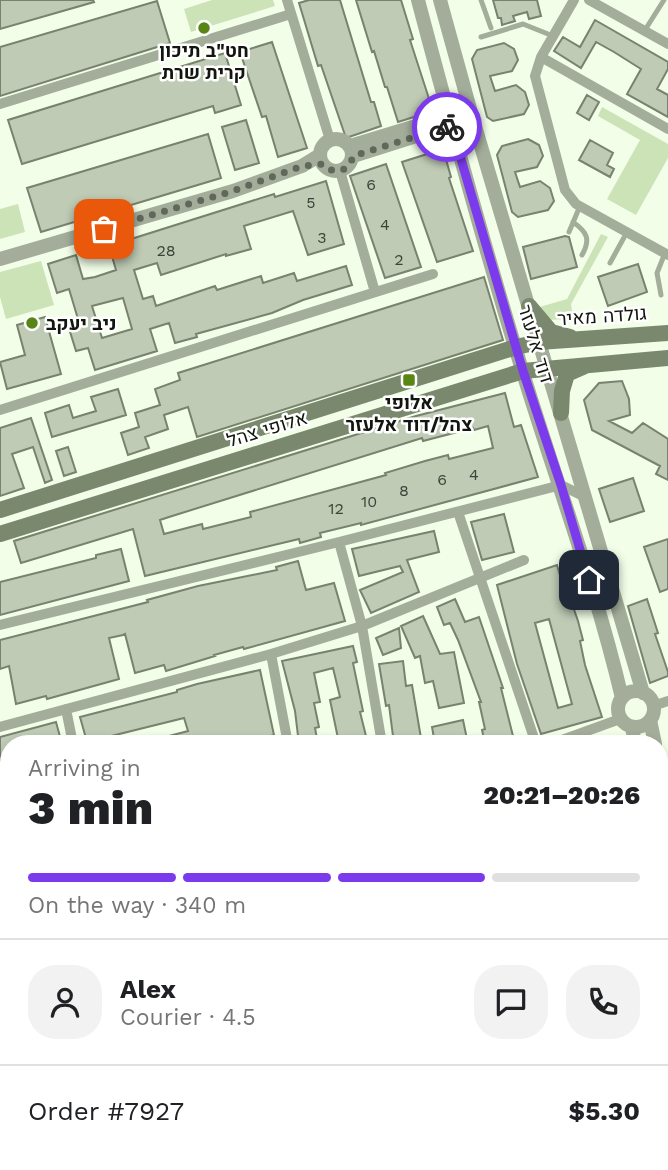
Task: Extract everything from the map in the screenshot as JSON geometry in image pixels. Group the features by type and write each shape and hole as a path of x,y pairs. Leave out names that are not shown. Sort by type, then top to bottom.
{"main road":[{"path":"529,306 551,332 583,340"},
{"name":"גולדה מאיר","path":"539,342 668,332"},
{"name":"אלופי צהל","path":"0,510 539,342"},
{"path":"548,367 668,358"},
{"path":"561,413 562,391 567,374 589,363"},
{"name":"אלופי צהל","path":"0,534 523,371 548,367"}],"street":[{"path":"287,0 330,140"},
{"name":"דוד אלעזר","path":"418,0 450,121 523,371 561,485 622,698 617,708 631,735"},
{"path":"575,0 536,70 536,84 565,190 572,201 666,254"},
{"path":"589,0 668,44"},
{"name":"דוד אלעזר","path":"442,2 472,116 643,693 648,696 654,735"},
{"path":"0,104 291,14"},
{"path":"541,57 668,129"},
{"path":"351,151 472,116"},
{"path":"330,140 341,140 351,151 349,166 340,171 330,170 321,160 323,146 330,140"},
{"path":"0,259 233,191 321,160"},
{"path":"340,171 375,292"},
{"path":"0,410 433,274"},
{"path":"0,625 561,485 587,498"},
{"path":"458,512 533,735"},
{"path":"339,542 362,626 380,735"},
{"path":"0,727 271,654 362,626 524,559"},
{"path":"271,654 286,735"},
{"path":"622,698 632,692 643,693"},
{"path":"583,735 626,723 642,726 652,713 668,701"},
{"path":"66,709 71,735"}],"lane":[{"path":"481,0 491,28"},
{"path":"645,31 664,0"},
{"path":"481,37 523,24 553,37"},
{"path":"569,232 580,206"},
{"path":"573,222 587,237 587,246 582,255"},
{"path":"610,263 627,232"},
{"path":"662,295 657,273 666,254"}],"green space":[{"path":"212,0 273,0 275,6 191,32 184,9"},
{"path":"602,107 668,144 668,158 636,215 607,199 640,140 598,116"},
{"path":"18,204 25,232 0,239 0,209"},
{"path":"601,234 608,237 571,304 573,319 543,320 533,309 567,299"},
{"path":"41,261 54,305 6,319 0,297 0,272"}],"building":[{"path":"0,0 93,0 94,2 0,29"},
{"path":"309,0 340,0 381,126 346,138 321,65 318,66 299,3"},
{"path":"356,0 401,0 413,39 410,40 433,111 398,122"},
{"path":"493,0 537,0 541,16 529,19 527,12 513,16 515,21 502,25"},
{"path":"157,1 170,43 0,96 0,47"},
{"path":"595,20 668,62 668,69 657,89 668,95 668,117 627,94 641,69 614,52 596,42 581,68 554,51 563,37 580,47"},
{"path":"272,42 307,148 278,157 266,116 262,117 240,52"},
{"path":"504,43 514,49 518,60 512,71 490,76 495,91 516,85 525,92 529,105 524,114 493,121 487,117 472,59 477,50"},
{"path":"225,53 241,105 215,113 213,106 22,164 8,120"},
{"path":"587,95 599,102 589,120 577,113"},
{"path":"246,120 259,163 235,170 222,127"},
{"path":"208,134 221,178 41,232 27,188"},
{"path":"528,139 539,145 543,156 537,167 515,172 520,187 540,181 550,188 554,201 548,210 518,217 512,212 497,155 502,146"},
{"path":"590,140 613,153 607,165 614,169 610,177 579,160"},
{"path":"443,149 451,177 449,178 473,251 437,262 402,162"},
{"path":"386,164 421,267 385,278 350,176"},
{"path":"326,181 344,244 308,255 293,211 244,226 251,249 226,254 161,275 157,263 134,270 143,299 153,296 156,306 215,286 217,290 261,276 263,283 294,273 297,281 346,266 352,285 175,343 169,323 150,329 157,351 95,370 88,348 76,351 67,322 78,319 69,289 57,293 48,264 76,255 83,279 95,277 116,270 109,246 274,194 275,197","holes":["123,298 132,329 102,338 92,306"]},
{"path":"569,237 577,267 531,279 523,247"},
{"path":"638,264 647,292 608,306 598,277"},
{"path":"484,277 503,340 197,437 188,407 164,415 168,429 145,437 149,448 128,455 121,433 139,427 135,413 160,405 155,389 180,380 178,373"},
{"path":"45,317 61,374 7,389 0,362 25,355 17,325"},
{"path":"622,381 629,399 630,415 609,421 632,433 643,423 668,439 668,480 656,474 660,466 592,430 584,400 599,383"},
{"path":"118,389 126,415 52,437 45,413 69,405 73,418 96,411 91,397"},
{"path":"505,393 514,427 521,425 538,477 361,525 320,533 321,537 300,543 299,539 145,576 133,529 21,563 14,541 416,416","holes":["488,426 493,448 449,459 448,455 425,461 385,473 386,475 250,512 251,517 203,529 202,524 164,534 160,520 422,438 423,441"]},
{"path":"31,418 52,480 45,483 33,447 12,454 24,488 0,496 0,428"},
{"path":"68,447 76,472 64,476 56,451"},
{"path":"633,478 644,511 610,522 599,489"},
{"path":"504,514 514,552 482,560 471,522"},
{"path":"434,531 439,552 407,560 419,592 371,613 360,590 403,572 400,566 359,576 352,549"},
{"path":"668,539 668,589 660,592 644,547"},
{"path":"121,549 129,581 0,615 0,582 96,558 96,555"},
{"path":"298,561 306,590 334,583 345,621 214,655 166,671 164,665 135,673 125,634 109,638 119,679 47,699 46,696 16,704 9,666 0,669 0,640 148,602 147,600 198,586 277,570 276,567"},
{"path":"557,565 566,596 569,595 578,621 585,665 602,717 541,734 517,664 497,585","holes":["549,619 572,704 558,708 535,623"]},
{"path":"455,599 465,622 479,617 503,688 513,735 483,735 482,730 485,729 481,702 458,640 450,623 444,625 437,607"},
{"path":"647,599 668,672 668,676 650,683 628,606"},
{"path":"423,616 440,654 454,652 464,703 439,708 433,681 425,683 420,656 415,658 401,626"},
{"path":"399,628 401,648 383,655 376,638"},
{"path":"353,646 357,662 353,663 363,711 360,712 366,735 337,735 330,700 340,697 333,668 314,673 320,702 314,703 319,727 315,728 316,735 298,735 295,711 282,661"},
{"path":"403,661 406,686 412,685 420,735 393,735 379,664"},
{"path":"260,670 274,735 173,735 188,731 184,718 115,735 85,735 80,717 177,692 197,684"},
{"path":"463,720 466,735 433,735 432,727"},
{"path":"56,722 60,735 7,735"}],"way so far":[{"path":"104,229 233,191 302,166 323,164 330,170 340,171 349,166 353,156 447,127"}],"place":[{"name":"חט\"ב תיכון קרית שרת","path":"204,28"},
{"name":"ניב יעקב","path":"32,323"},
{"name":"אלופי צהל/דוד אלעזר","path":"409,380"}],"route":[{"path":"447,127 451,125 523,371 589,580"}]}
